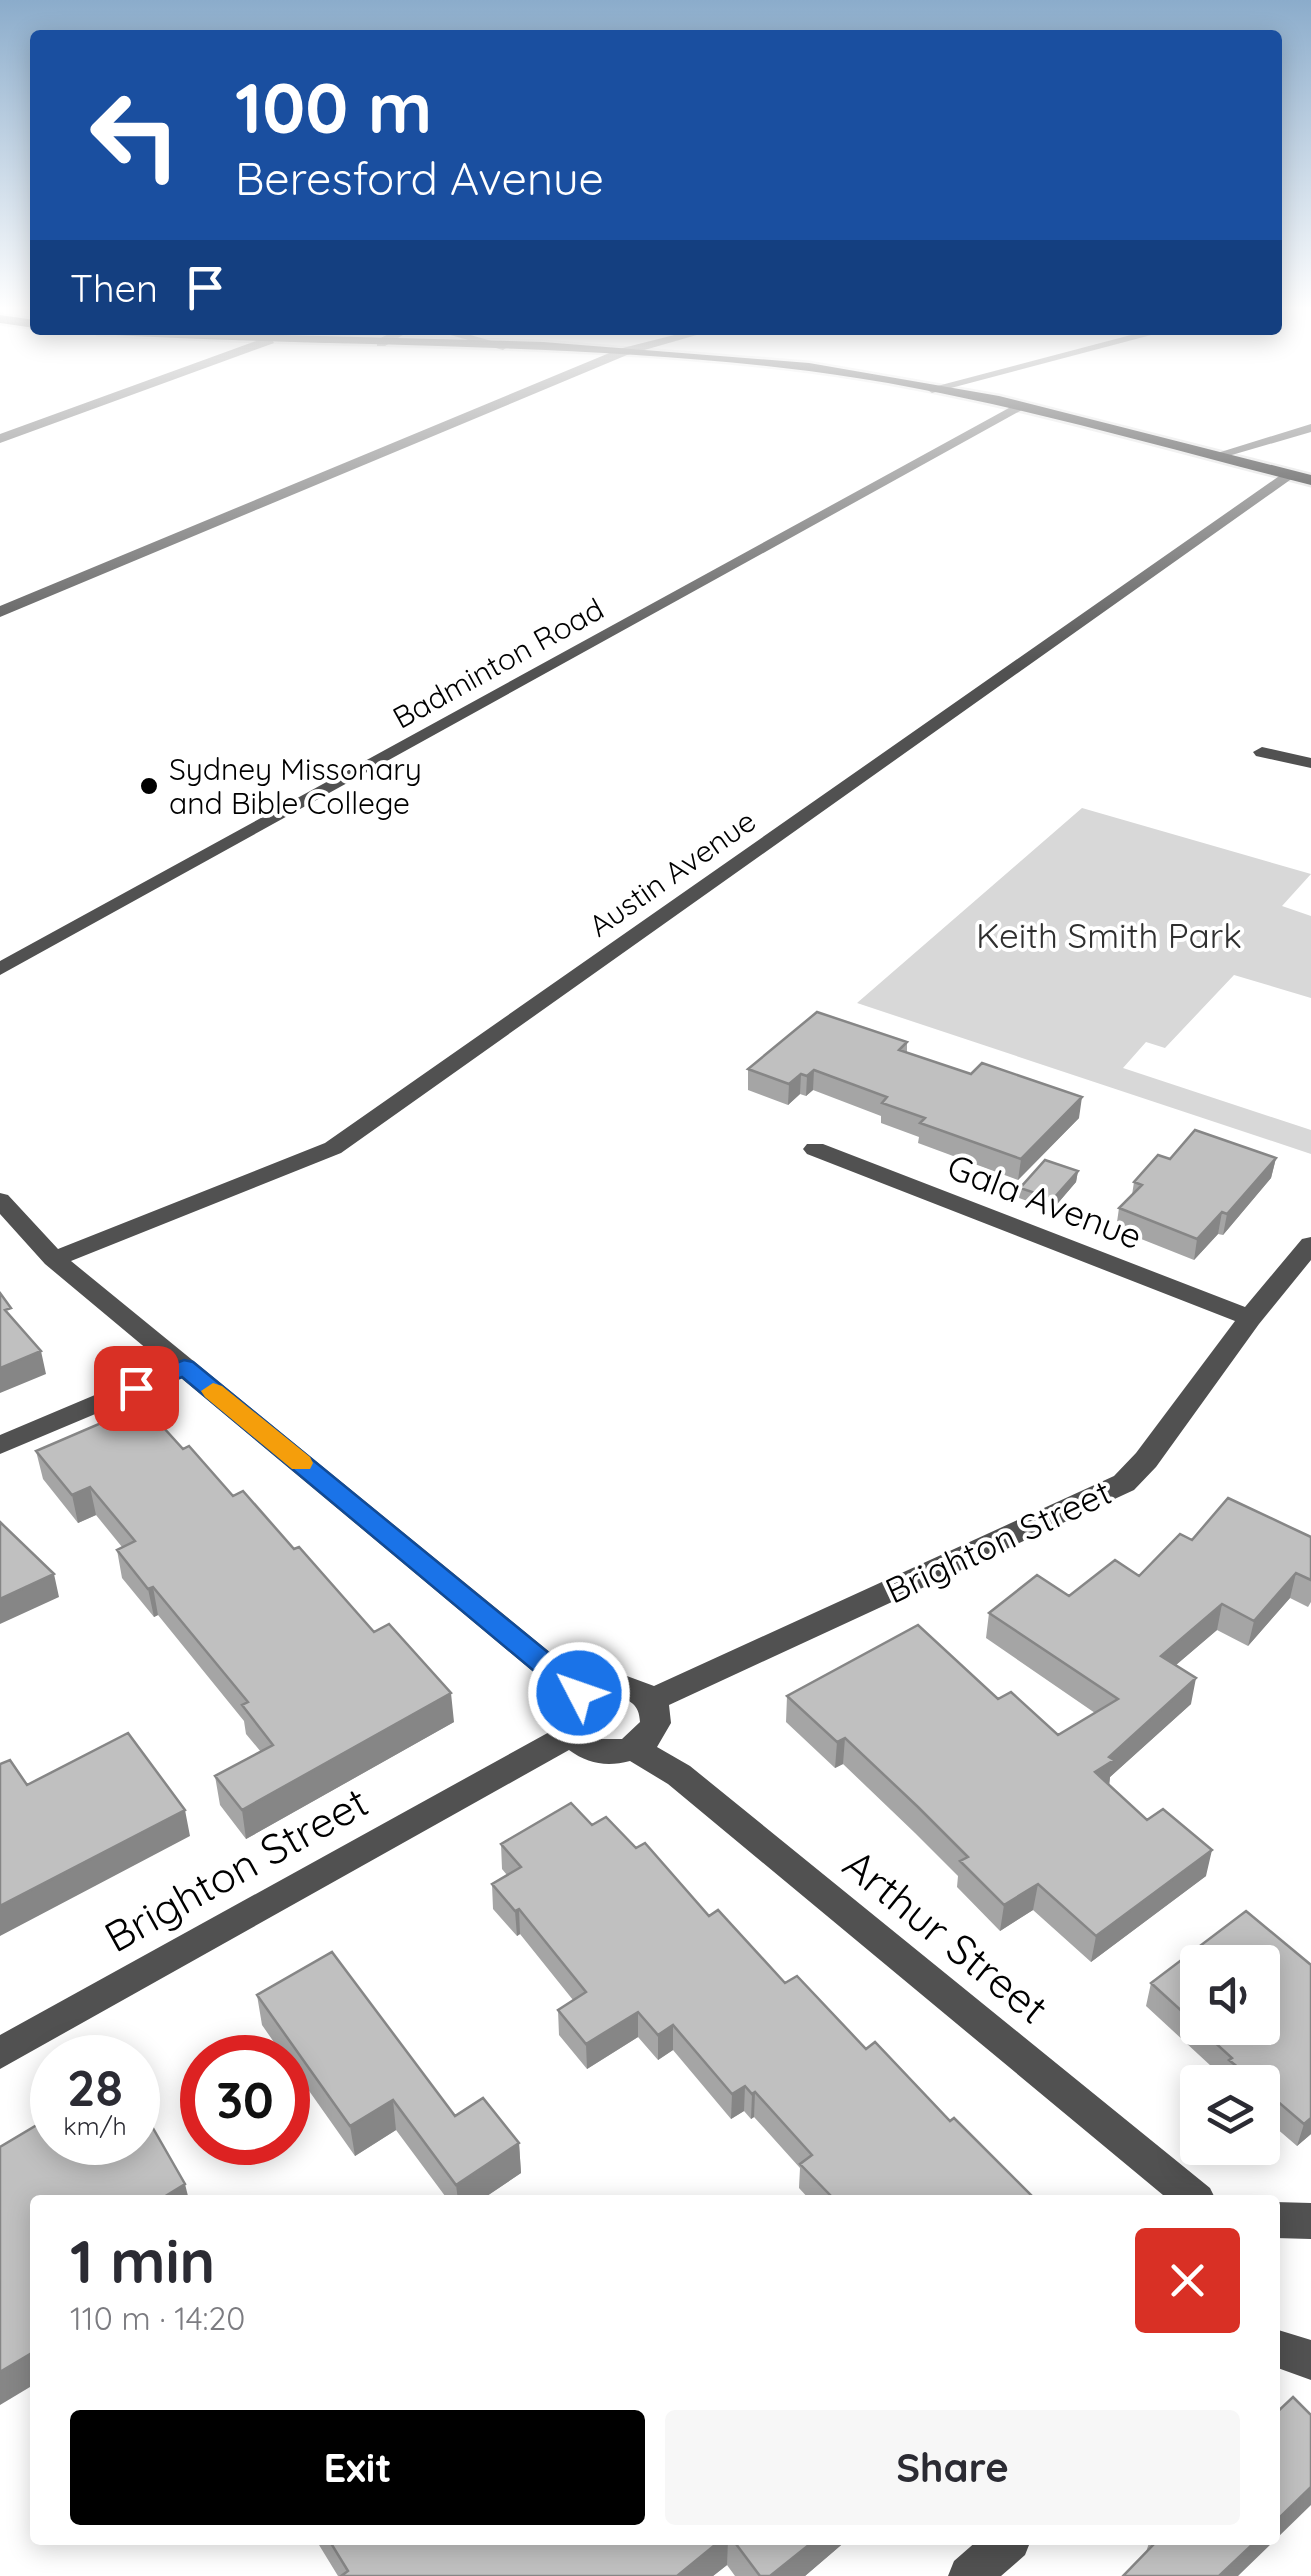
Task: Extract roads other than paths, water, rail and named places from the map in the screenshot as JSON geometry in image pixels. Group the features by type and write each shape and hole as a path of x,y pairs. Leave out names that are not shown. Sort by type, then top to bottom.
{"highway":[{"path":"1115,429 1311,480"}],"street":[{"path":"0,439 28,429"},
{"path":"0,612 439,429"},
{"name":"Badminton Road","path":"0,969 981,429"},
{"path":"1218,455 1307,429"},
{"name":"Austin Avenue","path":"54,1259 333,1148 1290,474"},
{"path":"1262,752 1311,763"},
{"name":"Gala Avenue","path":"815,1149 1250,1318"},
{"path":"0,1200 54,1259 579,1693"},
{"name":"Brighton Street","path":"651,1700 1068,1512 1124,1482 1146,1460 1250,1318 1311,1244"},
{"path":"0,1445 184,1367"},
{"path":"616,1683 642,1691 651,1700 657,1721 654,1732 634,1749 604,1753 590,1750 570,1735 565,1713 579,1693 616,1683"},
{"name":"Brighton Street","path":"0,2053 570,1735"},
{"name":"Arthur Street","path":"634,1749 679,1775 1191,2195"},
{"path":"1280,2220 1311,2221"},
{"path":"1280,2350 1311,2360"},
{"path":"969,2576 1004,2545"}],"place":[{"name":"Sydney Missonary and Bible College","path":"149,786"}],"park label":[{"name":"Keith Smith Park","path":"1109,935"}]}
